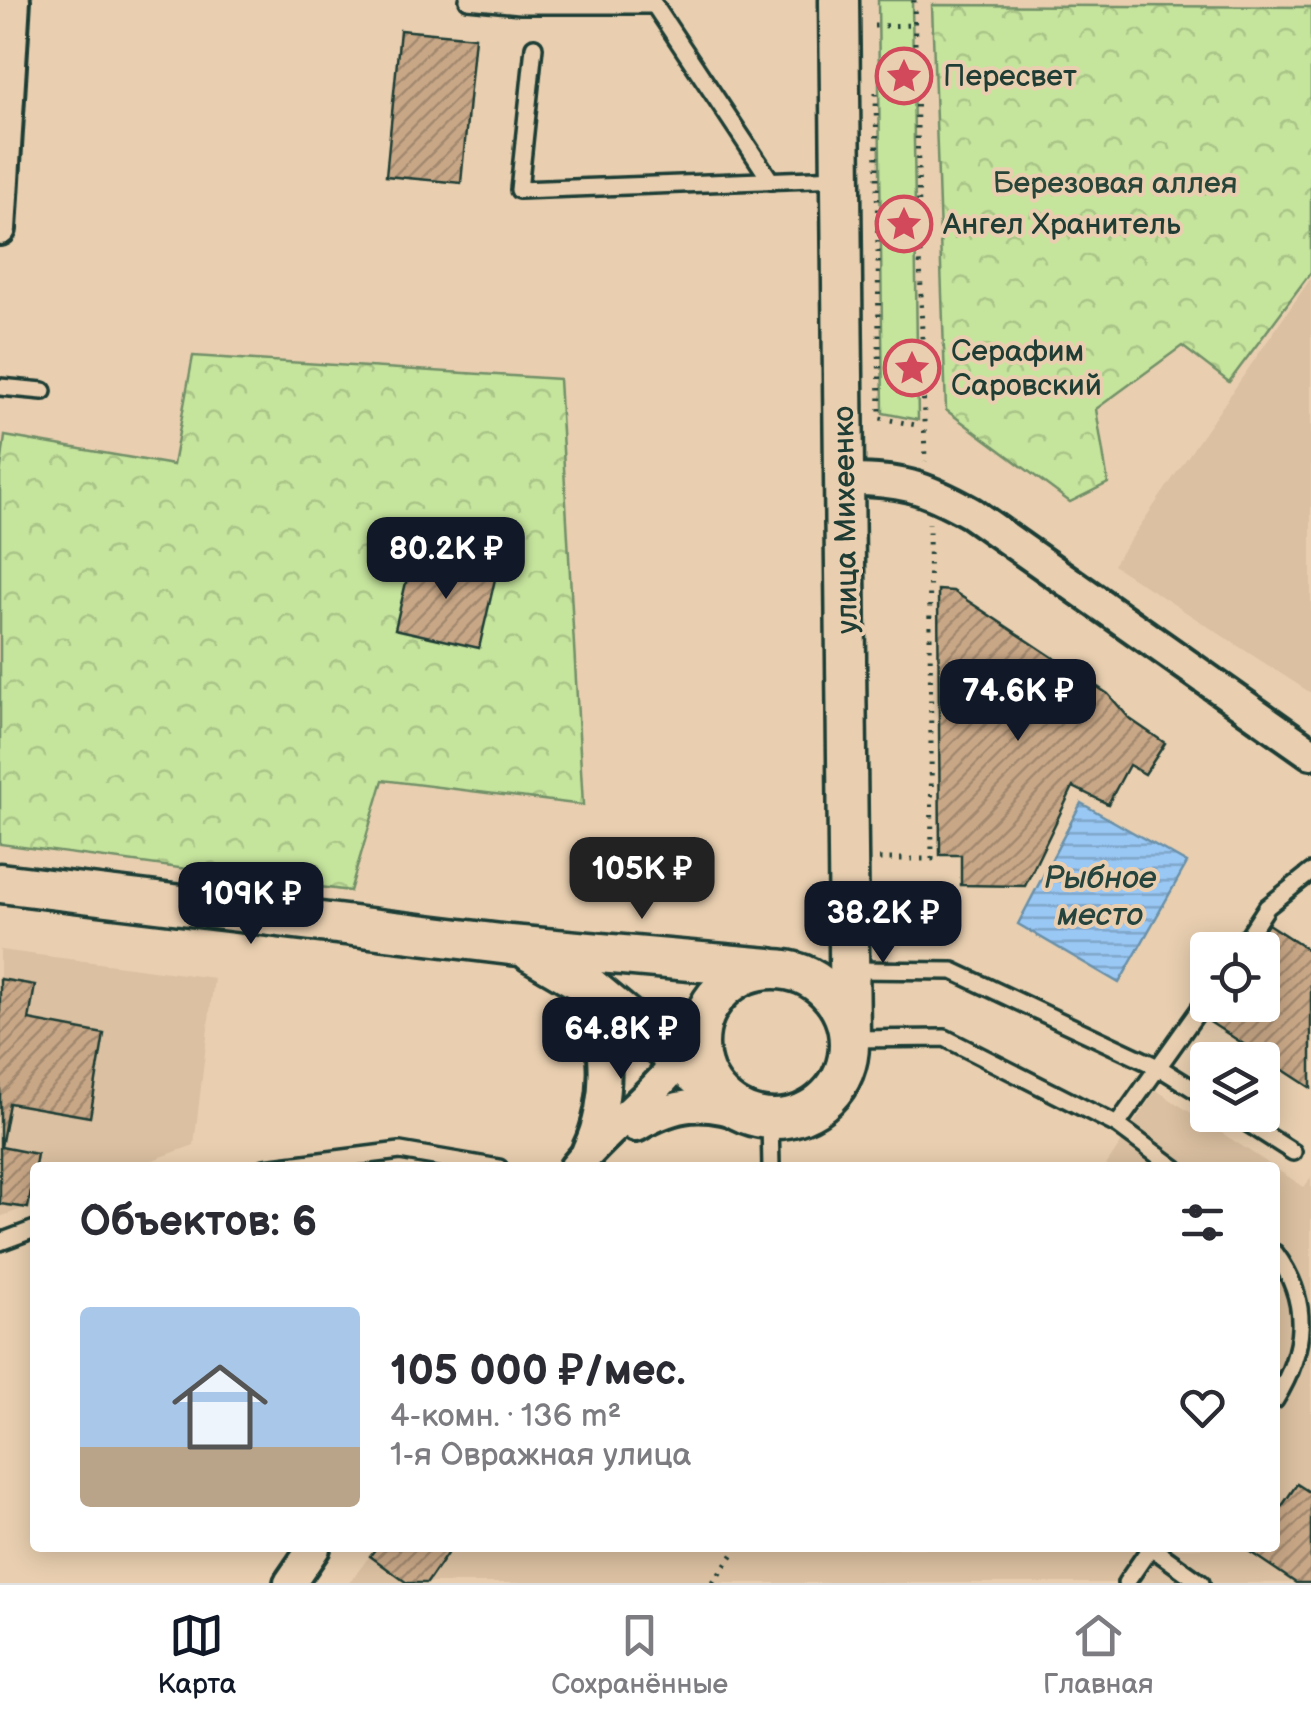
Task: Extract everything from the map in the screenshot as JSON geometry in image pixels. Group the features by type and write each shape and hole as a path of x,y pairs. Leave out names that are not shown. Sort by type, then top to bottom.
{"street":[{"path":"0,230 14,0"},
{"name":"улица Михеенко","path":"839,0 850,1039"},
{"path":"844,480 903,482 928,488 970,512 1311,753"},
{"path":"0,882 510,945 777,968 809,976 830,992 844,1014 850,1039 841,1080 828,1098 811,1110 759,1117 708,1104 683,1104 649,1118 581,1160"},
{"path":"581,1160 682,1062 702,1020 728,984 812,955 834,936 849,894"},
{"path":"510,945 571,974 715,1091 759,1117"},
{"path":"571,974 591,1002 603,1054 600,1112 581,1160"},
{"path":"702,1020 698,1045 703,1069 715,1091"},
{"path":"290,1583 311,1552"}],"lane":[{"path":"468,0 520,5 651,3 771,181"},
{"path":"534,47 519,190 841,178"},
{"path":"0,387 43,390"},
{"path":"1250,932 1267,907 1311,872"},
{"path":"850,970 953,971 1160,1068 1190,1087"},
{"path":"1117,1125 1191,1022"},
{"path":"850,1039 945,1038 1117,1125 1166,1162"},
{"path":"759,1117 770,1162"},
{"path":"1262,1132 1294,1152"},
{"path":"316,1162 400,1152 461,1162"},
{"path":"0,1242 30,1231"},
{"path":"1280,1259 1290,1271 1302,1305 1303,1337 1297,1364 1280,1392"},
{"path":"1126,1583 1148,1552"},
{"path":"1157,1552 1201,1583"}],"path":[{"path":"874,13 875,44"},
{"path":"874,26 914,25"},
{"path":"876,80 880,418 921,426"},
{"path":"714,1583 734,1552"}],"shaded area":[{"path":"1311,278 1311,693 1113,565"},
{"path":"0,950 214,978 194,1145 148,1162 30,1162 30,1206 0,1217"},
{"path":"1156,1090 1190,1112 1190,1132 1220,1132 1266,1162 1108,1162"},
{"path":"1280,1171 1304,1187 1311,1178 1311,1583 349,1583 373,1552 1280,1552"}],"green space":[{"path":"878,0 912,0 918,420 883,413"},
{"name":"Березовая аллея","path":"932,5 1311,7 1311,272 1229,382 1182,346 1096,409 1108,483 1070,502 946,410"},
{"path":"193,356 559,379 583,805 383,780 350,891 0,844 0,475 5,436 173,465"}],"water":[{"name":"Рыбное место","path":"1081,803 1187,863 1119,983 1018,924"}],"building":[{"path":"400,30 475,37 461,183 386,176"},
{"path":"412,557 496,575 479,648 395,629"},
{"path":"938,590 953,591 1108,694 1130,719 1165,743 1145,774 1129,765 1108,804 1073,787 1025,886 961,885 961,855 940,855"},
{"path":"1268,924 1311,952 1311,1088 1280,1068 1280,1042 1240,1042 1210,1022 1280,1022 1280,932 1263,932"},
{"path":"0,979 35,985 29,1020 104,1034 90,1117 9,1103 1,1147 37,1154 36,1162 30,1162 28,1208 0,1204"},
{"path":"1297,1484 1311,1493 1311,1583 1296,1583 1250,1552 1280,1552 1280,1509"},
{"path":"373,1552 448,1552 427,1583 407,1583 370,1556"}],"place":[{"name":"Пересвет","path":"904,76"},
{"name":"Ангел Хранитель","path":"904,224"},
{"name":"Серафим Саровский","path":"912,368"}]}
